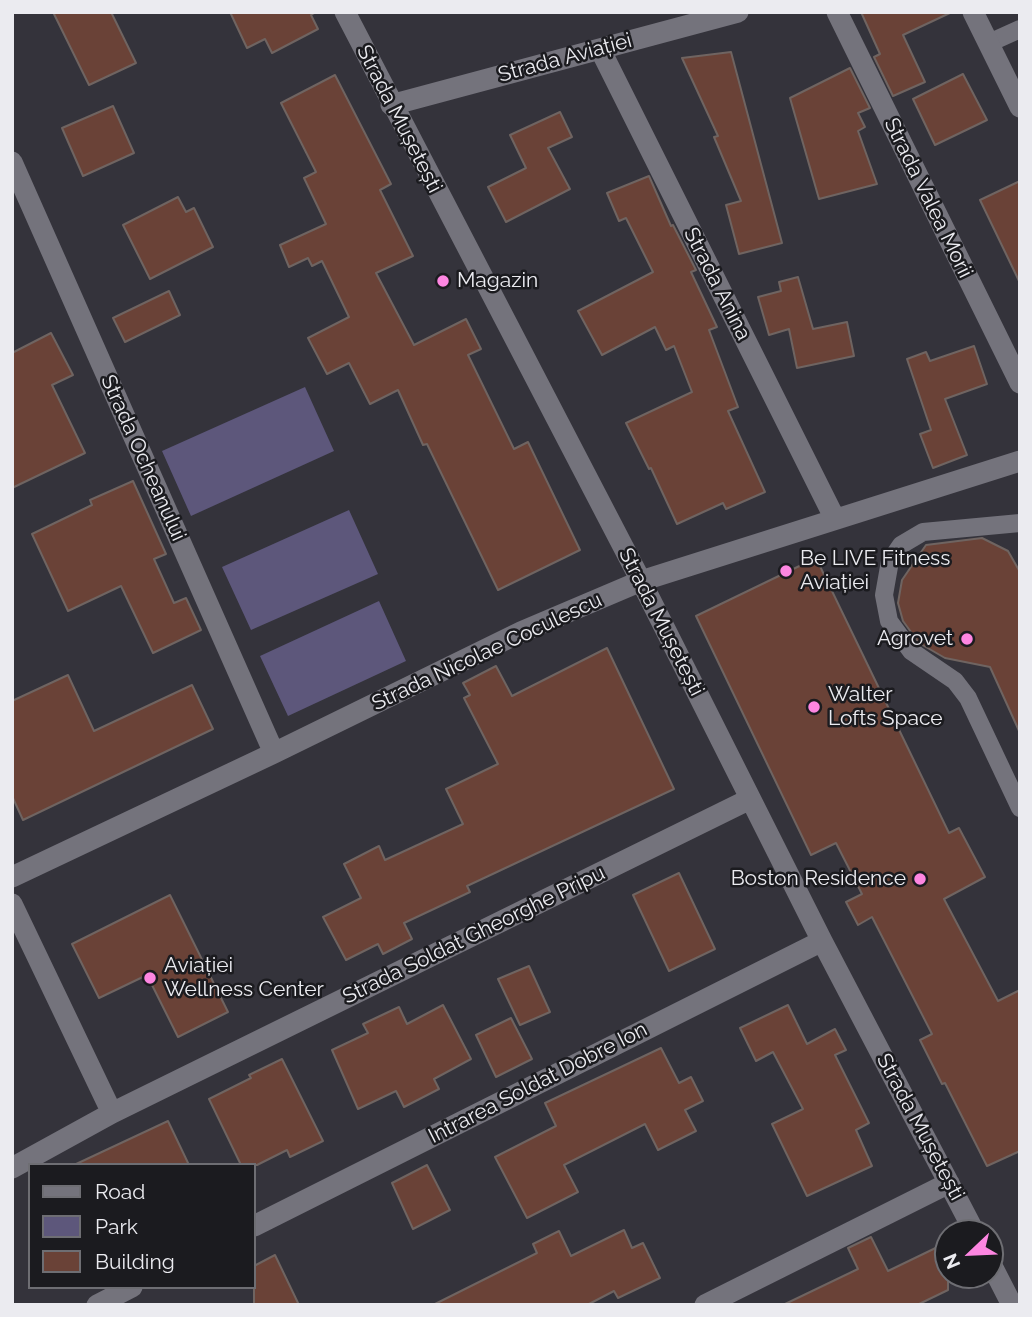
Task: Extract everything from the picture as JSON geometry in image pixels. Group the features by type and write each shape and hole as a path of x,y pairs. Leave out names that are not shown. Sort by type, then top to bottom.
{"street":[{"name":"Strada Mușetești","path":"345,12 968,1219"},
{"name":"Strada Aviației","path":"391,105 738,12"},
{"name":"Strada Valea Morii","path":"836,12 1020,383"},
{"path":"973,12 1020,107"},
{"name":"Strada Anina","path":"600,49 835,519"},
{"name":"Strada Ocheanului","path":"12,162 274,754"},
{"name":"Strada Nicolae Coculescu","path":"12,877 274,754 521,632 641,582 1020,461"},
{"name":"Strada Soldat Gheorghe Pripu","path":"12,1168 111,1114 750,799"},
{"path":"12,904 111,1114"},
{"name":"Intrarea Soldat Dobre Ion","path":"256,1225 822,941"},
{"path":"705,1305 949,1183"},
{"path":"97,1305 128,1289"},
{"path":"1004,1289 1012,1305"}],"lane":[{"path":"989,43 1020,29"},
{"path":"1020,523 923,532 901,545 890,562 884,595 889,621 911,651 955,681 968,698 1020,808"}],"green space":[{"path":"305,387 334,451 191,516 162,451"},
{"path":"349,510 378,574 251,630 222,567"},
{"path":"379,601 406,661 288,716 260,656"}],"building":[{"path":"53,12 111,12 136,63 89,85"},
{"path":"230,12 316,12 311,15 318,29 272,53 265,39 247,48"},
{"path":"861,12 952,12 903,35 925,82 893,96 874,57 880,54"},
{"path":"731,52 782,243 739,254 726,205 741,201 714,137 718,136 682,58"},
{"path":"850,68 870,108 858,113 865,127 858,131 877,184 819,199 790,98"},
{"path":"963,74 987,120 935,145 913,99"},
{"path":"335,75 391,184 380,190 413,256 376,273 414,345 466,319 481,349 468,355 514,449 528,442 580,550 498,590 427,444 423,445 398,390 370,404 349,363 327,374 308,338 349,317 322,261 312,266 308,258 289,267 280,245 326,224 304,178 316,172 281,103"},
{"path":"113,106 134,153 83,176 62,128"},
{"path":"560,112 572,137 548,148 570,189 506,222 488,187 526,168 510,135"},
{"path":"649,176 671,226 673,225 696,270 691,272 717,327 709,330 738,407 728,411 765,492 726,509 723,503 677,524 626,423 692,392 674,346 666,350 655,327 602,355 578,311 653,272 626,218 619,221 607,193"},
{"path":"1020,181 1020,283 980,200"},
{"path":"178,197 186,212 194,208 213,247 150,279 123,225"},
{"path":"798,277 813,329 847,322 854,356 797,368 789,329 769,335 758,297 781,291 779,282"},
{"path":"169,291 180,315 125,342 113,318"},
{"path":"51,333 73,375 52,385 85,453 12,488 12,353"},
{"path":"974,346 987,384 945,399 967,455 933,468 920,434 931,430 907,359 926,352 930,361"},
{"path":"133,481 166,554 154,559 174,603 186,598 201,630 153,653 121,586 68,611 32,534 92,505 90,500"},
{"name":"Agrovet","path":"982,538 1008,551 1020,572 1020,733 990,667 945,658 919,643 903,621 898,603 902,580 926,545"},
{"path":"816,558 949,833 959,828 985,877 944,899 998,1001 1020,990 1020,1151 987,1166 920,1040 932,1034 872,917 858,925 846,902 862,894 836,843 811,855 696,616"},
{"path":"607,648 674,789 467,886 470,892 404,923 412,939 383,954 378,944 346,960 323,917 361,898 344,864 379,846 385,860 463,824 446,789 498,764 464,698 470,695 463,683 496,666 512,696"},
{"path":"68,675 94,731 192,685 213,729 23,820 12,796 12,701"},
{"path":"679,873 715,949 669,971 633,895"},
{"name":"Aviației Wellness Center","path":"170,895 228,1012 178,1037 147,975 99,998 72,944"},
{"path":"529,966 550,1012 520,1025 498,979"},
{"path":"443,1005 471,1059 434,1079 439,1089 404,1107 396,1091 358,1109 332,1050 368,1033 363,1024 399,1007 407,1024"},
{"path":"788,1005 807,1044 835,1029 846,1050 835,1055 869,1123 856,1130 872,1166 807,1196 772,1124 803,1109 773,1052 756,1061 740,1028"},
{"path":"511,1018 532,1059 496,1077 476,1035"},
{"path":"661,1048 679,1083 691,1077 703,1101 685,1110 696,1131 658,1150 645,1124 564,1165 578,1192 527,1218 495,1157 556,1126 545,1103"},
{"path":"282,1059 323,1141 290,1157 287,1150 257,1165 240,1163 209,1099 251,1078 249,1075"},
{"path":"168,1121 188,1163 78,1163"},
{"path":"427,1165 450,1210 413,1229 392,1183"},
{"path":"624,1230 632,1248 643,1243 660,1278 618,1298 614,1291 587,1305 433,1305 537,1253 533,1244 559,1231 571,1256"},
{"path":"871,1237 888,1271 934,1249 934,1289 948,1290 917,1305 783,1305 858,1269 848,1248"},
{"path":"275,1255 299,1305 254,1305 256,1265"}],"place":[{"name":"Magazin","path":"443,281"},
{"name":"Be LIVE Fitness Aviației","path":"786,571"},
{"name":"Agrovet","path":"967,639"},
{"name":"Walter Lofts Space","path":"814,707"},
{"name":"Boston Residence","path":"920,879"},
{"name":"Aviației Wellness Center","path":"150,978"}]}
